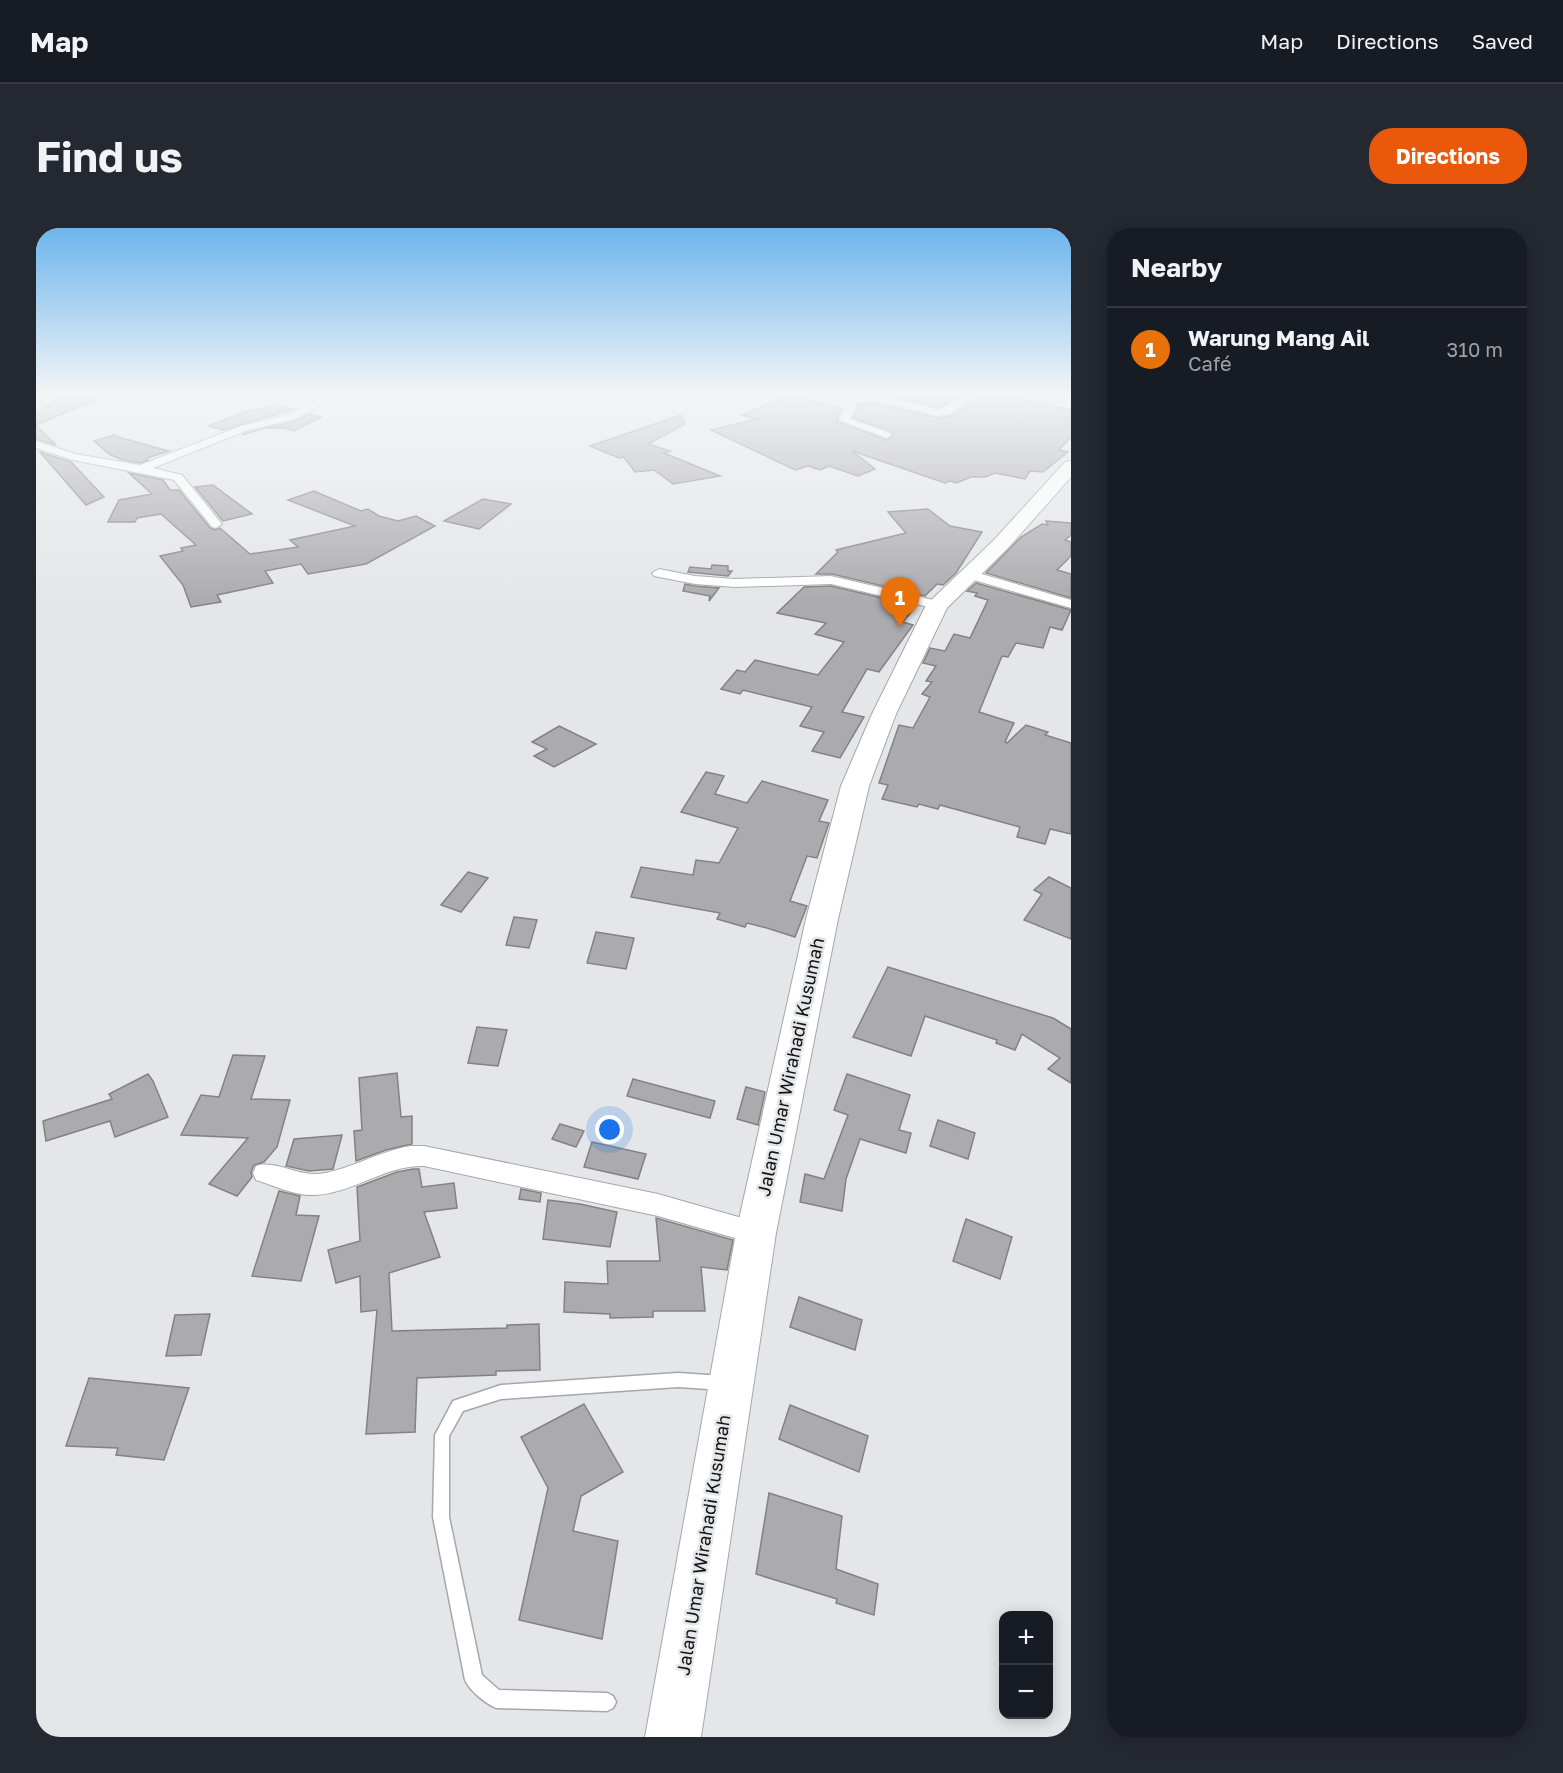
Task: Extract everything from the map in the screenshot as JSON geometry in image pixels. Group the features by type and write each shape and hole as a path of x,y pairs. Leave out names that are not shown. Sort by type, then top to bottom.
{"main road":[{"name":"Jalan Umar Wirahadi Kusumah","path":"673,1737 756,1233 822,919 855,786 884,714 936,605 1000,544 1071,466"}],"street":[{"path":"94,461 178,477 216,524"},
{"path":"140,469 160,461"},
{"path":"659,573 695,580 735,583 791,584 831,579 936,605"},
{"path":"968,574 1071,604"},
{"path":"265,1173 318,1185 407,1155 424,1156 658,1205 756,1233"}],"lane":[{"path":"607,1702 496,1699 474,1680 441,1517 442,1435 458,1406 501,1392 678,1380 731,1384"}],"building":[{"path":"48,461 71,462 104,497 86,505"},
{"path":"627,461 685,461 720,476 673,484 654,470 635,472"},
{"path":"777,461 865,461 875,469 858,476 829,466 820,470 808,466 795,470"},
{"path":"882,461 1056,461 1043,472 1030,471 1025,479 995,473 985,477 971,477 956,483 950,481 945,483"},
{"path":"129,473 163,480 170,490 179,490 210,528 215,530 220,528 250,554 298,547 290,540 355,526 288,500 314,491 361,511 368,509 379,516 398,521 416,516 435,526 366,564 308,574 301,564 265,571 273,583 217,595 221,602 191,607 183,585 160,556 183,551 181,548 196,545 161,514 137,518 135,522 108,522 119,500 152,494"},
{"path":"213,485 252,514 223,521 195,487"},
{"path":"483,499 511,504 479,529 444,521"},
{"path":"928,509 950,526 982,532 956,573 943,585 937,584 925,596 832,574 816,574 838,552 836,550 906,533 888,512"},
{"path":"1046,521 1071,523 1071,535 1065,540 1071,542 1071,556 1057,570 1071,574 1071,598 986,573 1021,537 1042,524 1048,525"},
{"path":"712,565 728,566 728,571 732,571 728,576 688,572 690,567 711,569"},
{"path":"976,583 1071,610 1062,630 1050,627 1043,648 1016,643 1008,657 1002,656 979,712 1014,723 1005,742 1007,743 1026,725 1048,732 1045,735 1071,743 1071,834 1050,829 1045,844 1017,837 1020,827 940,805 938,809 919,804 917,807 882,799 888,785 879,783 899,725 913,728 930,697 922,694 932,682 926,681 936,666 923,663 930,648 945,651 954,634 970,638 988,600 975,596 977,593 967,591"},
{"path":"685,584 719,588 709,601 710,596 683,591"},
{"path":"831,586 916,606 903,622 913,625 879,672 867,669 842,712 864,717 840,758 812,751 824,732 800,726 812,707 743,690 740,694 721,689 737,670 745,672 755,660 818,675 844,642 815,634 826,623 777,613 804,587"},
{"path":"559,726 596,744 554,767 534,756 547,749 532,742"},
{"path":"706,772 724,776 715,794 747,803 762,781 828,800 819,821 829,823 817,858 807,856 790,901 807,906 795,937 747,923 745,927 717,919 720,913 631,897 641,867 693,875 696,860 719,863 738,828 681,812"},
{"path":"468,872 488,878 461,912 441,905"},
{"path":"1049,877 1071,888 1071,939 1024,920 1042,894 1034,890"},
{"path":"514,917 537,920 529,948 506,945"},
{"path":"596,932 634,938 626,969 587,963"},
{"path":"888,967 1053,1018 1071,1029 1071,1083 1048,1069 1060,1058 1022,1034 1015,1050 996,1043 997,1040 925,1016 911,1056 853,1037"},
{"path":"477,1027 507,1030 498,1066 468,1063"},
{"path":"233,1055 265,1056 251,1099 290,1100 277,1147 264,1162 254,1165 251,1172 252,1177 237,1196 209,1184 248,1138 181,1135 201,1095 219,1097"},
{"path":"397,1073 401,1117 412,1116 412,1144 386,1150 356,1161 354,1131 362,1130 359,1078"},
{"path":"148,1074 168,1117 115,1137 110,1121 46,1141 43,1121 112,1099 109,1094"},
{"path":"847,1074 910,1095 899,1130 911,1133 906,1153 860,1139 846,1179 842,1211 800,1202 805,1174 824,1179 848,1115 834,1110"},
{"path":"633,1079 715,1101 710,1118 627,1096"},
{"path":"746,1087 765,1092 758,1125 737,1119"},
{"path":"938,1120 975,1133 968,1159 930,1146"},
{"path":"560,1124 584,1131 576,1147 552,1139"},
{"path":"342,1135 333,1169 309,1171 286,1166 294,1139"},
{"path":"592,1142 646,1154 638,1179 584,1167"},
{"path":"419,1169 422,1187 454,1183 457,1208 424,1212 440,1257 389,1273 392,1331 507,1328 507,1325 539,1324 540,1370 496,1371 496,1375 417,1378 415,1432 366,1434 377,1310 361,1312 360,1276 336,1283 328,1250 360,1241 357,1187 397,1172"},
{"path":"521,1189 541,1193 540,1202 519,1199"},
{"path":"279,1191 300,1196 296,1215 319,1216 301,1281 252,1276"},
{"path":"548,1200 617,1212 610,1247 543,1239"},
{"path":"656,1218 733,1240 727,1270 701,1267 705,1311 653,1311 653,1317 610,1318 610,1314 564,1312 565,1282 608,1284 607,1261 660,1261"},
{"path":"966,1219 1012,1237 1000,1279 953,1261"},
{"path":"799,1297 862,1320 855,1350 790,1327"},
{"path":"210,1314 201,1355 166,1356 175,1315"},
{"path":"89,1378 189,1388 164,1460 116,1455 118,1448 66,1446"},
{"path":"584,1404 623,1472 581,1496 573,1531 618,1541 602,1639 519,1620 548,1488 521,1437"},
{"path":"790,1405 868,1436 859,1472 779,1439"},
{"path":"769,1493 842,1516 836,1569 878,1584 874,1615 836,1603 837,1599 756,1574"}],"place":[{"name":"Warung Mang Ail","path":"900,627"}]}
